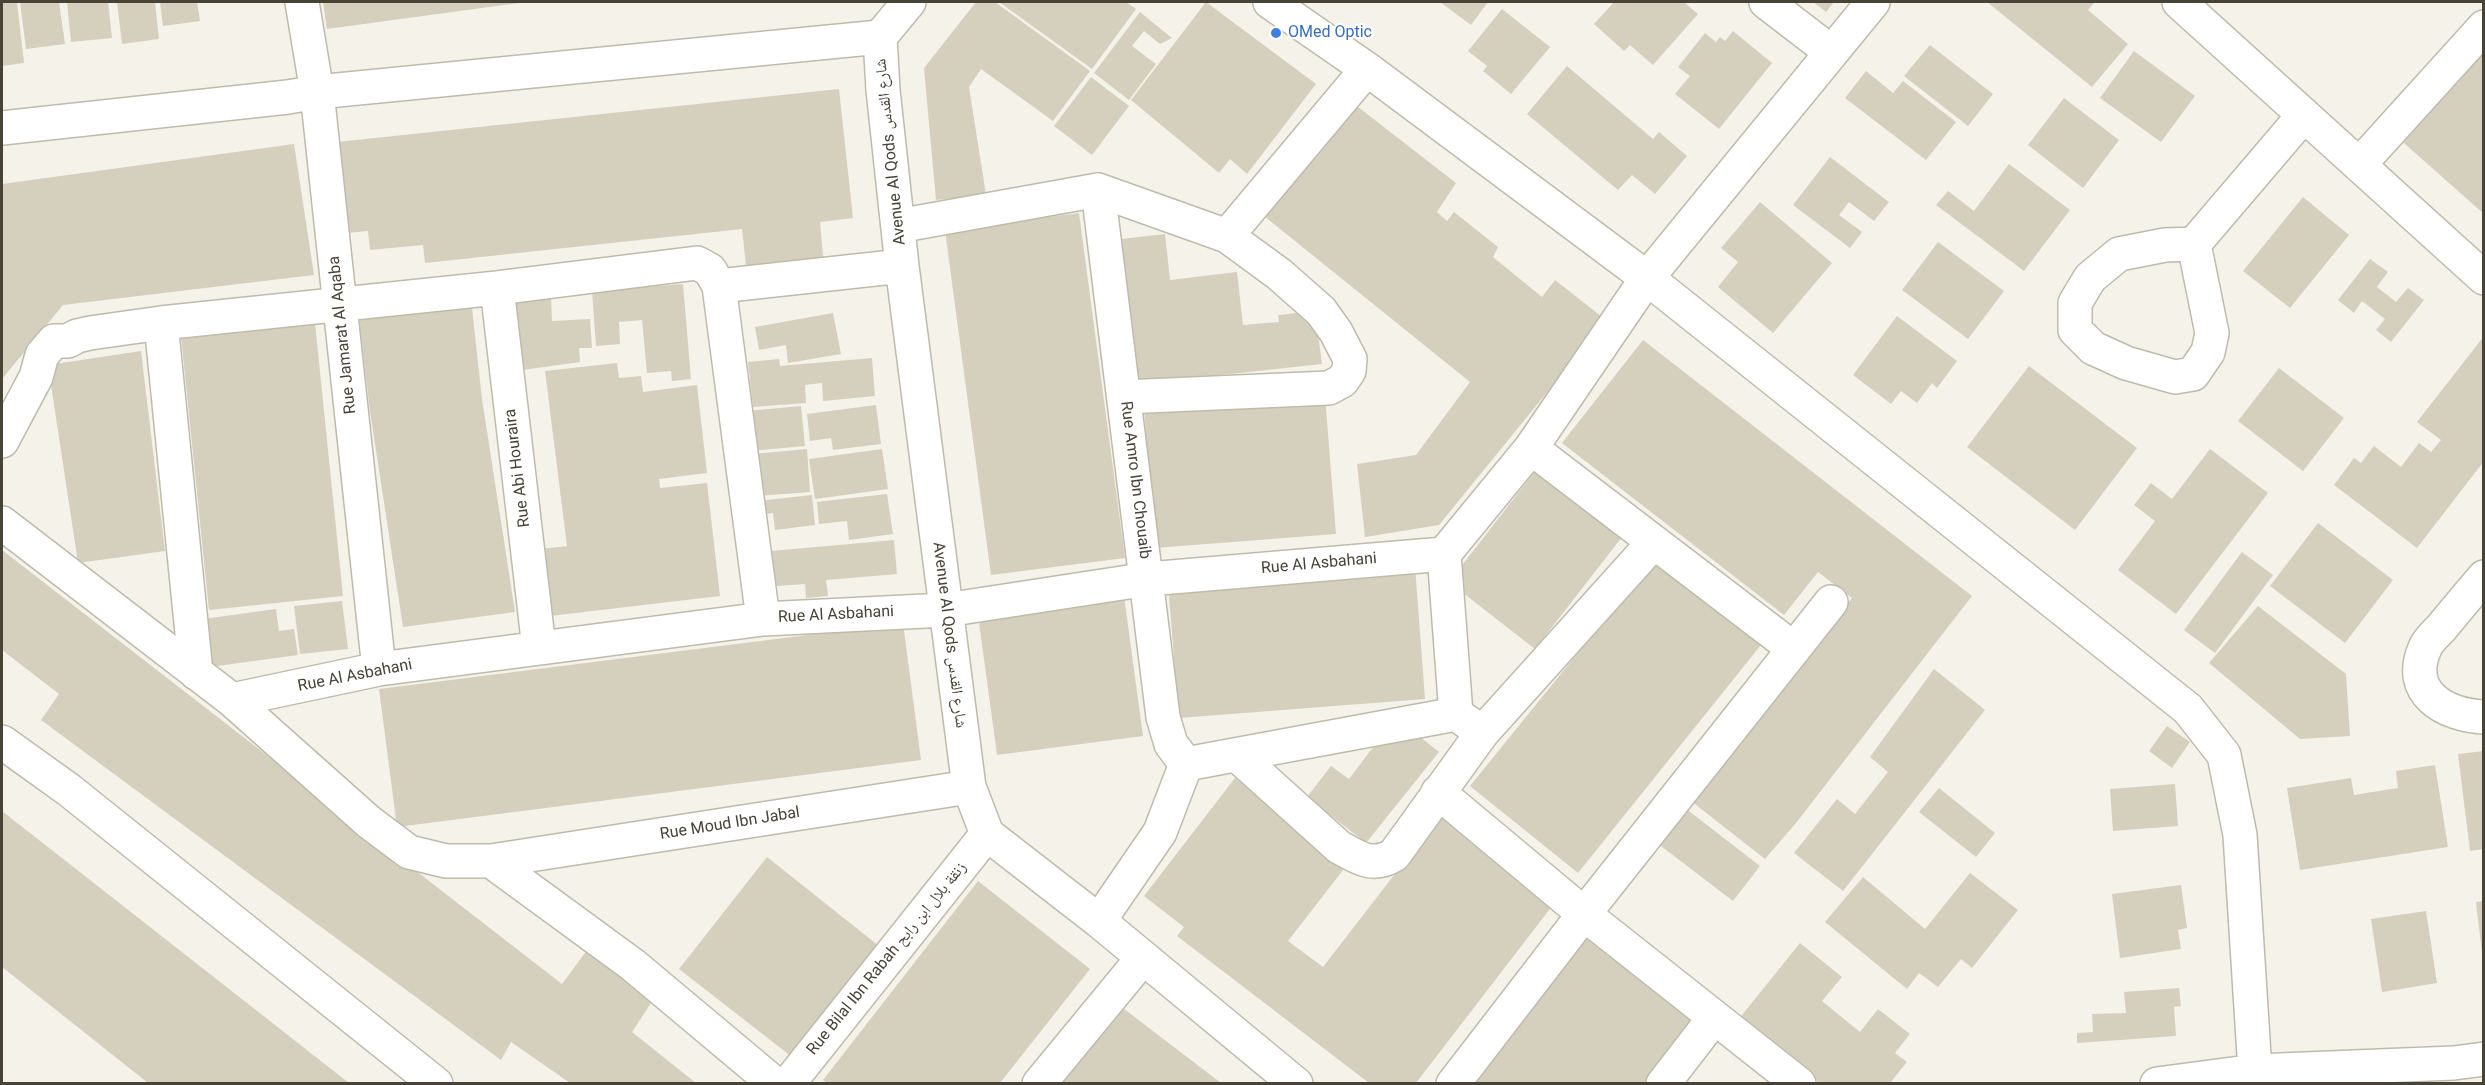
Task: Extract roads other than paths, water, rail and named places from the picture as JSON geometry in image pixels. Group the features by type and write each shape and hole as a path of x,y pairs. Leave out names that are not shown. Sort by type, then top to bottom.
{"street":[{"name":"Rue Jamarat Al Aqaba","path":"302,2 317,92 379,669"},
{"path":"2,128 288,98 317,92 880,37 909,2"},
{"path":"1270,2 1367,69 1647,278 2188,710 2224,754 2240,836 2254,1071"},
{"path":"1766,2 1831,52"},
{"path":"1456,714 1444,554 1532,448 1647,278 1873,2"},
{"path":"2179,2 2484,278"},
{"path":"2359,165 2484,27"},
{"name":"Avenue Al Qods شارع القدس","path":"880,37 883,90 902,266 969,787 987,834"},
{"path":"1227,236 1367,69"},
{"path":"2194,244 2212,333 2208,352 2193,374 2175,377 2126,363 2093,348 2075,330 2075,303 2090,278 2120,254 2165,245 2194,244 2304,115"},
{"path":"898,226 1098,190 1227,236 1279,274 1321,310 1350,359 1349,371 1342,381 1329,388 1124,397"},
{"name":"Rue Amro Ibn Chouaib","path":"1098,190 1148,579 1163,717 1171,744 1186,764"},
{"path":"2,441 36,377 42,355 54,341 68,341 90,333 161,323 497,288 697,263 710,270 719,286 763,619"},
{"path":"719,286 902,266"},
{"name":"Rue Abi Houraira","path":"497,288 539,648"},
{"path":"161,323 196,673"},
{"path":"1532,448 1794,649"},
{"name":"Rue Moud Ibn Jabal","path":"2,524 232,700 369,822 409,852 446,861 491,861 969,787"},
{"path":"1238,756 1339,847 1356,857 1373,863 1384,861 1394,855 1482,733 1654,542"},
{"name":"Rue Al Asbahani","path":"232,700 379,669 763,619 946,610 1148,579 1444,554"},
{"path":"2484,577 2425,647 2421,664 2423,687 2434,702 2457,713 2484,717"},
{"path":"1453,1083 1831,602"},
{"path":"1098,921 1160,832 1186,764 1456,714 1482,733"},
{"path":"2,742 69,790 436,1083"},
{"path":"1438,792 1584,914 1798,1083"},
{"path":"987,834 1098,921 1296,1083"},
{"name":"Rue Bilal Ibn Rabah زنقة بلال ابن رابح","path":"788,1083 987,834"},
{"path":"491,861 633,965 775,1083"},
{"path":"1039,1083 1142,959"},
{"path":"1663,1083 1714,1018"},
{"path":"2157,1083 2254,1071 2459,1069"}],"place":[{"name":"OMed Optic","path":"1276,33"}]}
